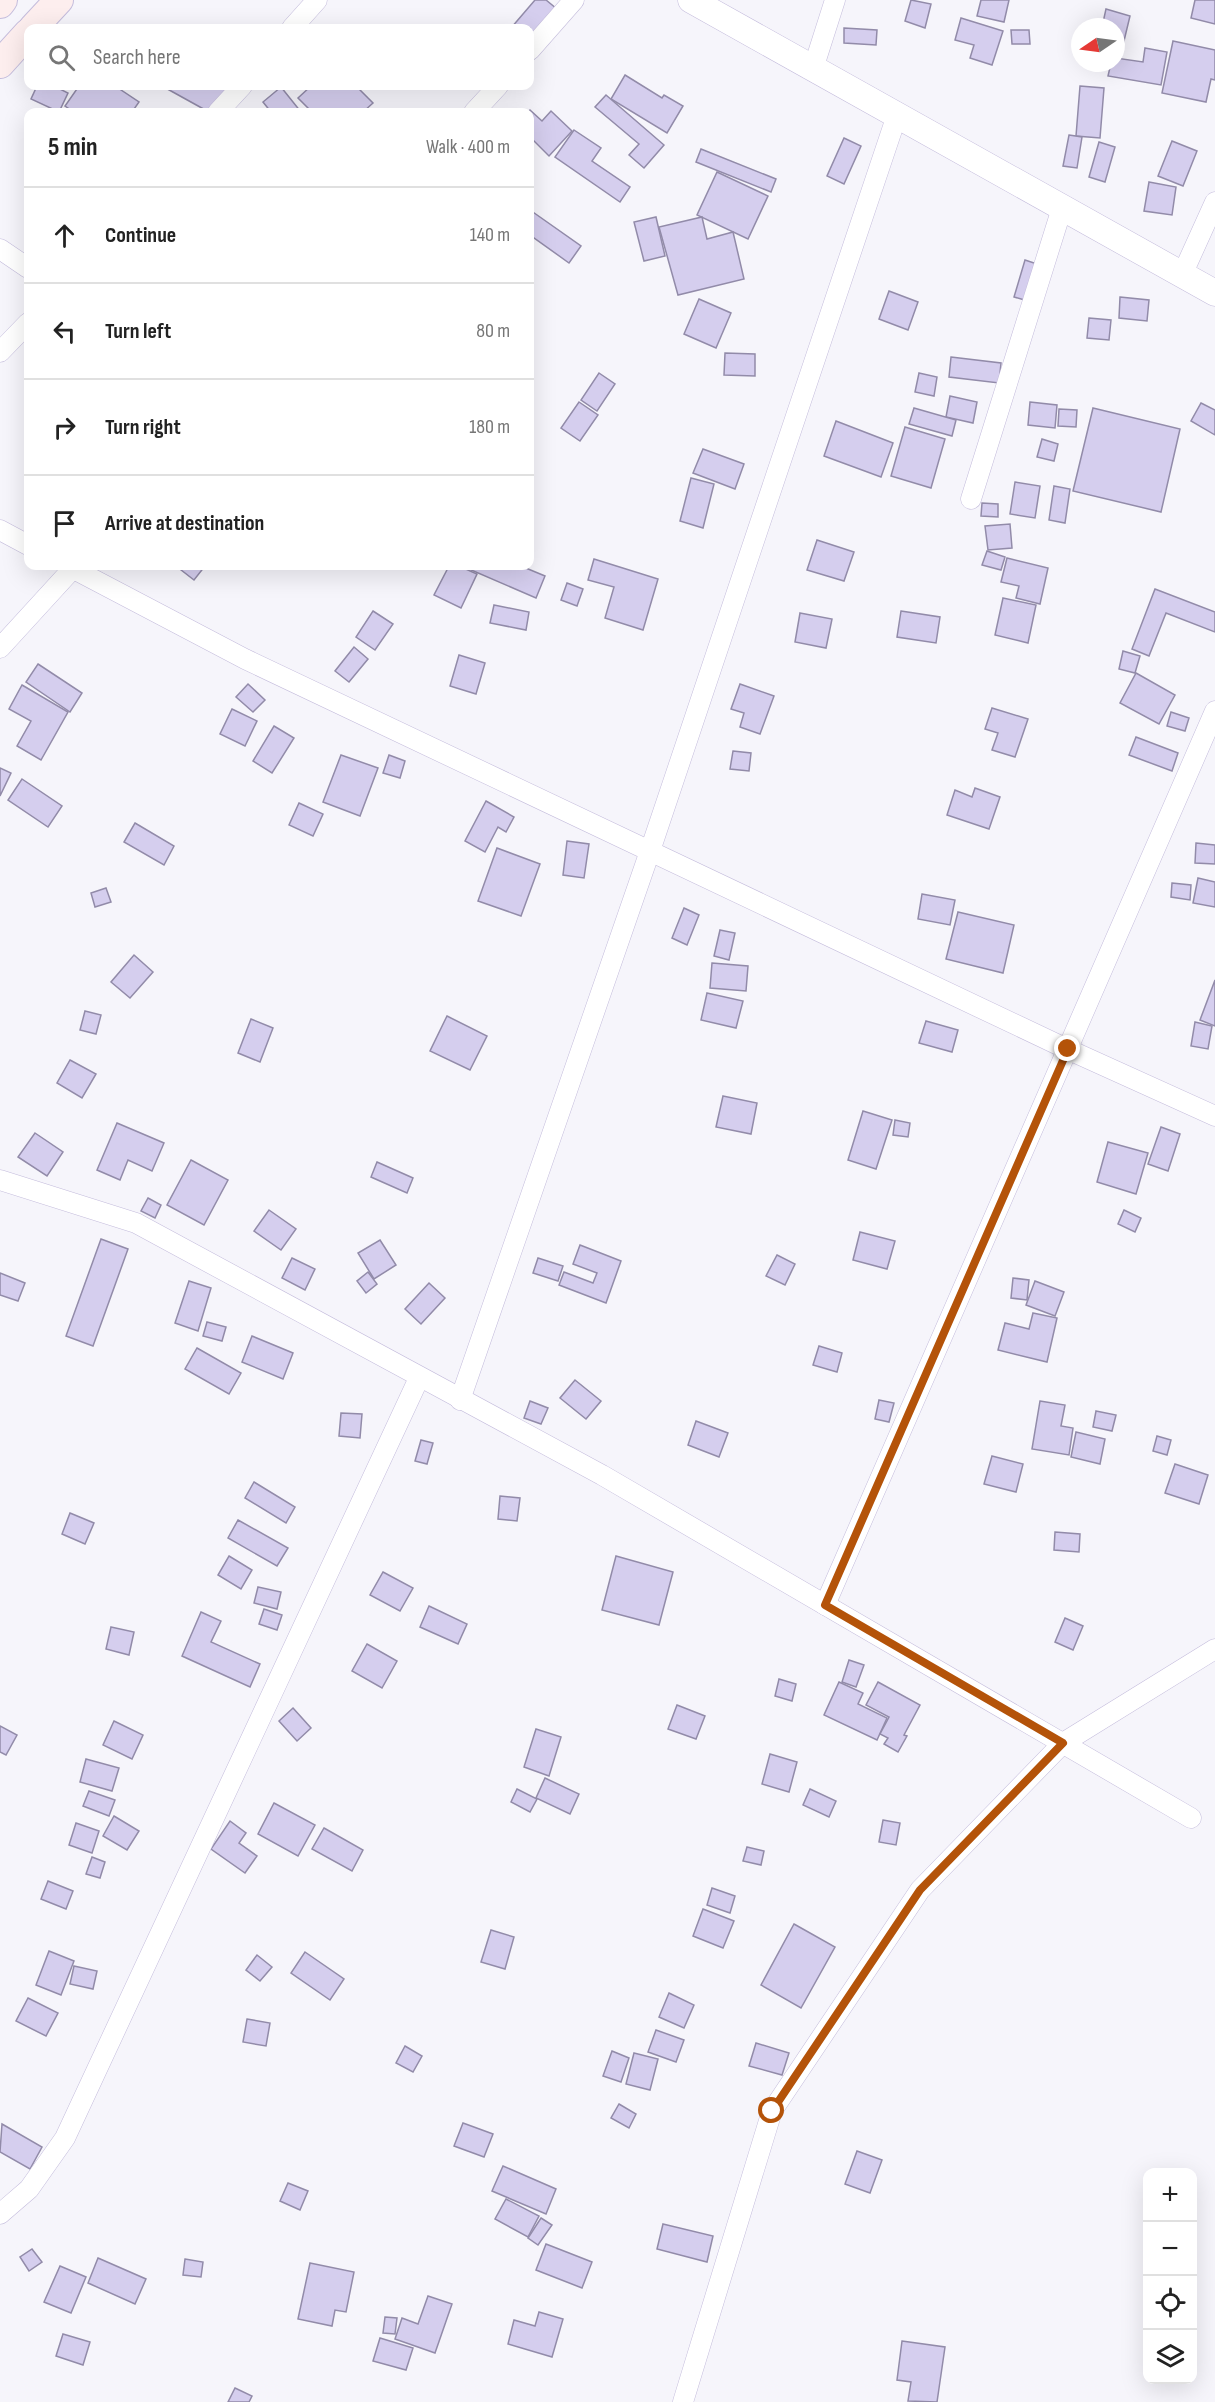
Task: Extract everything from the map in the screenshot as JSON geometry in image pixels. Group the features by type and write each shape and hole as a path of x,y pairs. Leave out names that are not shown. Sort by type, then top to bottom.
{"main road":[{"path":"0,4 3,0"},
{"path":"37,24 59,0"},
{"path":"0,64 24,37"}],"street":[{"path":"296,24 317,0"},
{"path":"534,45 574,0"},
{"path":"691,0 1215,293"},
{"path":"813,69 835,0"},
{"path":"222,108 238,90"},
{"path":"478,108 494,90"},
{"path":"460,1400 650,851 897,115"},
{"path":"1182,275 1215,202"},
{"path":"971,499 1062,208"},
{"path":"0,249 24,265"},
{"path":"0,352 24,327"},
{"path":"0,530 24,543"},
{"path":"0,648 68,570"},
{"path":"79,570 246,659 1068,1049 1215,1116"},
{"path":"825,1605 1215,711"},
{"path":"0,1180 136,1223 602,1475 1191,1818"},
{"path":"0,2214 29,2189 65,2138 419,1378"},
{"path":"683,2402 772,2111 920,1890 1063,1743 1215,1649"}],"building":[{"path":"535,0 546,0 557,9 534,36 534,24 514,24"},
{"path":"911,0 931,4 925,28 905,21"},
{"path":"981,0 1009,0 1004,22 977,16"},
{"path":"1195,0 1215,0 1215,24 1191,18"},
{"path":"1106,9 1130,16 1125,37 1125,18 1104,18"},
{"path":"961,18 1003,31 992,65 970,58 974,45 955,40"},
{"path":"844,28 877,30 876,45 844,43"},
{"path":"1011,30 1029,30 1030,44 1012,44"},
{"path":"1173,41 1215,50 1215,80 1211,79 1206,102 1162,93"},
{"path":"1145,48 1167,52 1161,85 1108,76 1109,72 1125,72 1125,59 1143,62"},
{"path":"625,75 662,98 664,95 683,106 667,133 611,99"},
{"path":"1080,86 1104,88 1100,138 1076,136"},
{"path":"35,90 62,90 68,93 61,108 50,108 31,99"},
{"path":"76,90 121,90 139,102 135,108 68,108 65,106"},
{"path":"169,90 236,91 214,108 202,108"},
{"path":"277,90 283,90 298,108 268,108 263,102"},
{"path":"307,90 360,90 373,103 367,108 308,108 298,98"},
{"path":"606,95 664,145 644,168 629,155 639,144 595,107"},
{"path":"551,111 572,131 549,156 534,141 534,114 542,121"},
{"path":"574,130 601,148 592,161 630,187 620,202 555,157"},
{"path":"1069,135 1082,137 1077,168 1063,166"},
{"path":"844,138 861,146 844,184 827,176"},
{"path":"1172,141 1197,151 1183,186 1158,176"},
{"path":"1099,142 1115,147 1105,182 1089,177"},
{"path":"701,149 776,179 771,192 696,162"},
{"path":"717,172 768,196 748,239 697,215"},
{"path":"1149,182 1176,187 1172,215 1144,211"},
{"path":"534,213 581,246 569,263 534,238"},
{"path":"656,217 665,256 644,261 634,222"},
{"path":"702,217 707,239 733,232 744,279 678,295 659,227"},
{"path":"1025,260 1040,265 1028,301 1014,297"},
{"path":"889,291 918,302 908,330 879,319"},
{"path":"1120,297 1149,300 1147,321 1119,318"},
{"path":"699,299 731,313 716,348 684,334"},
{"path":"1089,318 1111,320 1109,340 1087,338"},
{"path":"725,353 755,354 755,376 724,375"},
{"path":"951,357 1001,363 999,383 949,377"},
{"path":"599,373 615,384 597,411 581,400"},
{"path":"919,373 937,377 934,396 915,392"},
{"path":"950,396 977,402 973,423 946,417"},
{"path":"579,402 598,415 580,441 561,428"},
{"path":"1030,402 1057,405 1055,428 1028,425"},
{"path":"1201,403 1215,410 1215,435 1191,421"},
{"path":"914,408 956,420 952,436 909,424"},
{"path":"1093,408 1180,429 1161,512 1073,491"},
{"path":"1059,409 1077,410 1076,427 1058,426"},
{"path":"836,421 893,443 881,477 824,456"},
{"path":"905,427 945,439 931,488 891,476"},
{"path":"1042,439 1058,444 1054,461 1037,457"},
{"path":"703,449 744,464 735,489 693,473"},
{"path":"691,478 714,484 703,528 680,521"},
{"path":"1015,482 1040,486 1035,518 1010,514"},
{"path":"1054,486 1070,489 1065,523 1049,520"},
{"path":"982,503 998,504 998,517 981,516"},
{"path":"1010,524 1012,548 988,550 985,526"},
{"path":"817,540 854,552 844,581 807,570"},
{"path":"987,551 1005,557 1001,570 982,565"},
{"path":"1007,558 1048,568 1040,604 1016,598 1019,586 1001,582"},
{"path":"594,559 658,579 643,630 605,618 614,587 588,580"},
{"path":"181,570 202,570 194,580"},
{"path":"447,570 468,570 477,574 461,608 434,595"},
{"path":"471,570 531,570 545,576 536,598"},
{"path":"567,583 583,589 577,606 561,600"},
{"path":"1155,589 1215,612 1215,632 1166,613 1149,656 1132,649"},
{"path":"1003,598 1036,605 1028,643 995,635"},
{"path":"494,605 529,612 526,630 490,623"},
{"path":"373,611 393,624 375,650 356,637"},
{"path":"901,611 940,617 936,643 897,637"},
{"path":"800,613 832,619 826,648 795,642"},
{"path":"354,647 368,659 349,682 335,671"},
{"path":"1123,651 1140,656 1135,673 1119,669"},
{"path":"459,655 485,663 476,694 450,686"},
{"path":"38,664 82,693 70,712 26,682"},
{"path":"1136,673 1175,695 1159,724 1120,703"},
{"path":"248,684 265,700 253,712 236,697"},
{"path":"740,684 774,696 760,734 740,727 744,713 731,709"},
{"path":"22,685 68,712 41,760 17,746 31,721 9,709"},
{"path":"992,708 1028,719 1015,757 992,750 998,733 985,729"},
{"path":"232,709 257,721 245,746 220,734"},
{"path":"1171,712 1189,718 1185,731 1167,726"},
{"path":"274,726 294,738 272,773 253,761"},
{"path":"1136,737 1178,753 1172,771 1129,755"},
{"path":"733,751 751,753 749,771 730,769"},
{"path":"341,755 378,768 360,816 323,802"},
{"path":"389,755 405,761 400,778 383,773"},
{"path":"0,768 11,773 0,796"},
{"path":"22,779 62,806 48,827 8,800"},
{"path":"975,788 1000,797 989,829 947,815 955,790 972,797"},
{"path":"486,801 514,817 506,832 498,827 485,852 465,841"},
{"path":"299,803 323,814 313,836 289,825"},
{"path":"135,823 174,846 164,865 124,842"},
{"path":"567,841 589,844 584,878 563,875"},
{"path":"1196,843 1215,845 1215,864 1195,863"},
{"path":"497,848 540,864 521,916 478,901"},
{"path":"1198,878 1215,882 1215,907 1193,903"},
{"path":"1172,883 1191,885 1190,900 1171,897"},
{"path":"106,888 111,902 95,907 91,893"},
{"path":"922,894 955,900 950,925 918,919"},
{"path":"684,908 699,915 687,945 672,938"},
{"path":"958,912 1014,925 1003,973 946,959"},
{"path":"720,930 735,933 729,960 714,956"},
{"path":"134,955 153,972 130,998 111,982"},
{"path":"712,963 748,966 746,991 710,988"},
{"path":"1215,980 1215,1026 1200,1020"},
{"path":"707,993 743,1001 736,1028 701,1020"},
{"path":"85,1011 101,1015 96,1034 80,1030"},
{"path":"447,1016 487,1036 470,1070 430,1051"},
{"path":"251,1019 273,1028 260,1062 238,1053"},
{"path":"926,1021 958,1030 952,1052 919,1043"},
{"path":"1195,1022 1212,1026 1208,1049 1191,1046"},
{"path":"70,1060 96,1074 82,1098 57,1083"},
{"path":"723,1096 757,1103 751,1134 716,1127"},
{"path":"863,1111 892,1120 876,1169 848,1160"},
{"path":"895,1120 910,1123 908,1137 893,1135"},
{"path":"117,1123 164,1143 152,1171 128,1160 120,1180 97,1170"},
{"path":"1161,1127 1180,1134 1168,1171 1148,1164"},
{"path":"35,1133 63,1152 47,1176 18,1157"},
{"path":"1108,1142 1148,1153 1136,1194 1097,1182"},
{"path":"191,1160 228,1180 204,1225 167,1205"},
{"path":"377,1162 413,1178 407,1193 371,1177"},
{"path":"148,1198 161,1205 155,1218 141,1211"},
{"path":"269,1210 296,1229 281,1250 254,1231"},
{"path":"1124,1210 1141,1218 1135,1232 1118,1224"},
{"path":"860,1232 895,1241 887,1269 853,1260"},
{"path":"101,1239 128,1249 93,1346 66,1336"},
{"path":"380,1240 396,1265 374,1279 358,1253"},
{"path":"580,1245 621,1261 606,1303 559,1285 564,1272 593,1283 597,1273 573,1264"},
{"path":"777,1255 795,1264 785,1285 766,1276"},
{"path":"292,1258 315,1269 305,1290 282,1278"},
{"path":"538,1258 563,1266 558,1281 533,1273"},
{"path":"368,1272 377,1284 366,1293 357,1281"},
{"path":"0,1273 25,1283 18,1301 0,1295"},
{"path":"1013,1278 1029,1280 1027,1300 1011,1298"},
{"path":"189,1281 211,1288 198,1331 175,1323"},
{"path":"1035,1281 1064,1292 1055,1316 1026,1305"},
{"path":"429,1283 445,1298 421,1324 405,1309"},
{"path":"1033,1313 1057,1318 1047,1362 998,1350 1005,1323 1029,1329"},
{"path":"207,1322 226,1327 222,1341 203,1336"},
{"path":"252,1336 293,1353 283,1379 242,1362"},
{"path":"819,1346 842,1353 837,1372 813,1365"},
{"path":"197,1348 241,1373 229,1394 185,1369"},
{"path":"575,1380 601,1401 586,1419 560,1398"},
{"path":"879,1400 894,1403 889,1422 875,1419"},
{"path":"530,1401 548,1408 541,1424 524,1418"},
{"path":"1040,1401 1065,1405 1061,1426 1073,1428 1069,1455 1032,1449"},
{"path":"1096,1411 1116,1415 1112,1431 1093,1427"},
{"path":"341,1413 362,1414 360,1438 339,1436"},
{"path":"696,1421 728,1433 719,1457 688,1445"},
{"path":"1076,1432 1105,1439 1100,1464 1071,1457"},
{"path":"1157,1436 1171,1440 1167,1455 1153,1451"},
{"path":"421,1440 433,1443 427,1464 415,1461"},
{"path":"992,1456 1023,1464 1016,1492 984,1484"},
{"path":"1175,1464 1208,1475 1199,1504 1165,1493"},
{"path":"254,1482 295,1507 286,1523 245,1498"},
{"path":"500,1496 520,1498 517,1521 498,1519"},
{"path":"70,1513 94,1523 85,1544 62,1534"},
{"path":"238,1520 288,1548 277,1566 228,1538"},
{"path":"1055,1532 1080,1534 1079,1552 1054,1550"},
{"path":"229,1556 252,1570 241,1589 218,1575"},
{"path":"616,1556 673,1572 659,1625 602,1610"},
{"path":"383,1572 413,1588 400,1611 370,1595"},
{"path":"258,1587 281,1592 277,1609 254,1603"},
{"path":"429,1606 467,1624 458,1644 420,1627"},
{"path":"264,1609 282,1615 277,1630 259,1624"},
{"path":"201,1612 221,1621 211,1642 260,1664 250,1687 182,1656"},
{"path":"1065,1618 1083,1626 1073,1650 1055,1642"},
{"path":"111,1627 134,1632 129,1655 106,1649"},
{"path":"367,1644 397,1661 382,1688 352,1671"},
{"path":"849,1660 864,1665 856,1687 842,1682"},
{"path":"779,1679 796,1684 792,1701 775,1696"},
{"path":"839,1682 863,1693 858,1704 887,1718 877,1740 824,1715"},
{"path":"878,1682 920,1705 898,1752 884,1744 888,1738 880,1734 889,1717 866,1705"},
{"path":"677,1705 705,1716 696,1739 668,1729"},
{"path":"293,1708 311,1728 297,1741 279,1721"},
{"path":"114,1721 143,1735 132,1759 103,1745"},
{"path":"0,1726 17,1735 6,1755 0,1752"},
{"path":"536,1729 561,1737 549,1776 524,1767"},
{"path":"770,1754 797,1762 789,1792 762,1784"},
{"path":"86,1759 119,1768 112,1791 80,1782"},
{"path":"545,1778 579,1794 570,1814 536,1798"},
{"path":"517,1789 537,1799 530,1812 511,1802"},
{"path":"810,1789 836,1801 829,1817 803,1805"},
{"path":"89,1791 115,1800 109,1816 83,1806"},
{"path":"274,1803 315,1825 298,1856 258,1834"},
{"path":"114,1816 139,1831 127,1850 103,1836"},
{"path":"883,1820 900,1823 896,1845 879,1842"},
{"path":"230,1821 246,1833 239,1843 257,1856 245,1873 211,1849"},
{"path":"76,1823 99,1831 92,1853 69,1845"},
{"path":"324,1828 363,1850 352,1871 312,1849"},
{"path":"747,1847 764,1851 761,1865 743,1861"},
{"path":"92,1857 105,1862 100,1878 86,1874"},
{"path":"48,1881 73,1891 66,1909 41,1899"},
{"path":"712,1888 735,1896 730,1913 707,1905"},
{"path":"703,1909 734,1921 723,1948 693,1936"},
{"path":"794,1924 835,1947 801,2008 761,1985"},
{"path":"491,1930 514,1937 505,1969 481,1962"},
{"path":"49,1951 74,1961 61,1995 36,1985"},
{"path":"305,1952 344,1979 330,2000 291,1973"},
{"path":"257,1955 272,1967 260,1981 246,1970"},
{"path":"74,1966 97,1971 93,1989 70,1984"},
{"path":"669,1993 694,2005 684,2028 659,2017"},
{"path":"28,1998 58,2013 46,2036 16,2021"},
{"path":"247,2019 270,2023 266,2046 243,2042"},
{"path":"656,2030 684,2040 676,2062 648,2052"},
{"path":"756,2043 789,2053 782,2075 749,2066"},
{"path":"405,2046 422,2056 413,2072 396,2063"},
{"path":"612,2051 629,2058 621,2082 603,2076"},
{"path":"634,2053 658,2059 650,2090 626,2084"},
{"path":"619,2104 636,2114 629,2128 611,2118"},
{"path":"463,2123 493,2134 484,2157 454,2146"},
{"path":"2,2124 42,2147 30,2169 0,2152"},
{"path":"857,2151 882,2160 870,2193 845,2184"},
{"path":"503,2166 556,2189 546,2214 492,2191"},
{"path":"288,2183 308,2191 300,2210 280,2201"},
{"path":"506,2199 539,2216 528,2237 495,2219"},
{"path":"541,2218 552,2225 538,2245 528,2238"},
{"path":"663,2224 713,2236 707,2262 657,2249"},
{"path":"546,2244 592,2262 582,2288 536,2270"},
{"path":"32,2249 42,2262 29,2271 20,2257"},
{"path":"98,2258 146,2279 135,2304 88,2283"},
{"path":"185,2259 203,2262 201,2277 183,2275"},
{"path":"310,2263 354,2272 346,2312 335,2310 332,2326 298,2319"},
{"path":"60,2266 86,2277 71,2313 44,2302"},
{"path":"428,2296 452,2304 435,2353 395,2339 402,2318 418,2324"},
{"path":"539,2312 563,2319 552,2357 508,2344 514,2320 535,2326"},
{"path":"385,2317 397,2318 395,2334 383,2333"},
{"path":"63,2334 90,2342 83,2365 56,2356"},
{"path":"380,2338 413,2348 406,2370 373,2361"},
{"path":"902,2341 945,2347 937,2402 908,2401 911,2382 897,2380"},
{"path":"235,2388 252,2396 249,2402 228,2402"}],"route":[{"path":"772,2111 920,1890 1063,1743 825,1605 1068,1049"}]}
